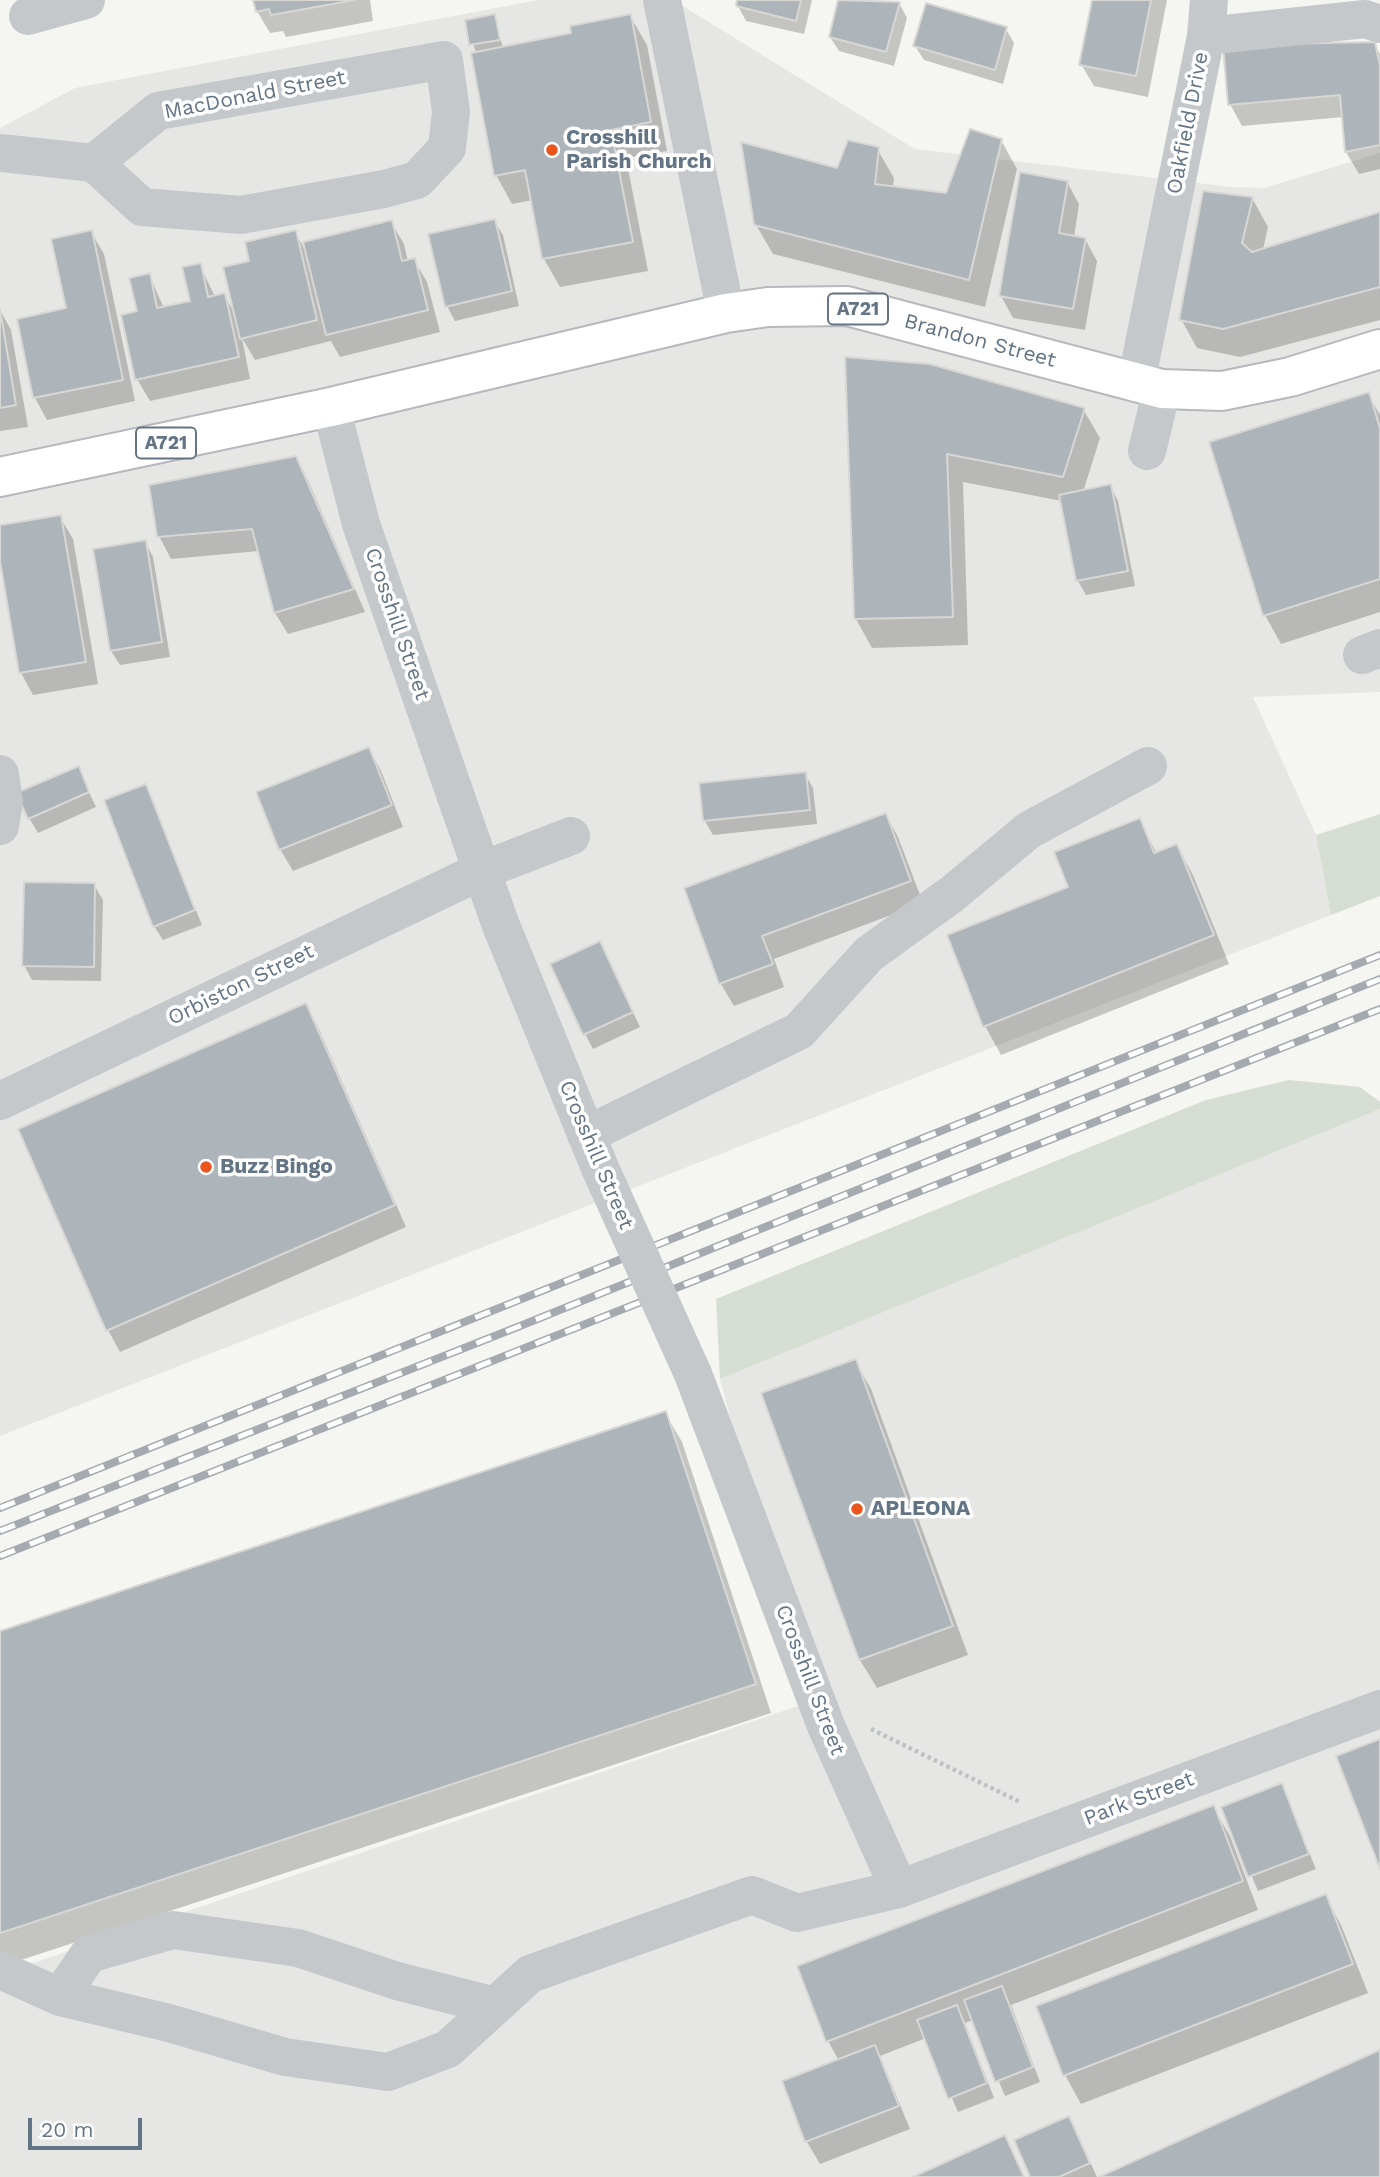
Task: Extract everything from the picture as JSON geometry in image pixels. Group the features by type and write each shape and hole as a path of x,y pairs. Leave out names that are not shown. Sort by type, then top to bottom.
{"main road":[{"name":"Brandon Street","path":"331,407 726,313 768,307 847,306 1149,386 1222,391 1379,354"},
{"name":"A721","path":"0,477 331,407"}],"street":[{"path":"27,16 86,0"},
{"path":"662,0 726,313"},
{"name":"Oakfield Drive","path":"1147,451 1149,386 1208,18 1365,19 1380,24"},
{"name":"MacDonald Street","path":"444,60 451,112 447,148 417,180 384,189 242,215 142,207 94,163 158,111 444,60"},
{"path":"0,153 94,163"},
{"name":"Crosshill Street","path":"331,407 361,524 500,923 593,1152 693,1374 826,1726 899,1889"},
{"path":"593,1152 799,1031 869,954 951,894 1028,830 1148,765"},
{"path":"0,774 4,801 0,826"},
{"name":"Orbiston Street","path":"0,1101 483,870 571,836"},
{"name":"Park Street","path":"0,1970 61,1997 169,2023 285,2057 388,2072 448,2049 530,1974 752,1895 797,1913 899,1889 1380,1709"},
{"path":"61,1997 89,1954 173,1930 298,1948 397,1981 495,2006"}],"path":[{"path":"861,1725 1068,1826"}],"shaded area":[{"path":"538,0 673,0 915,149 1231,187 1264,188 1380,153 1380,692 1253,697 1316,835 1331,915 0,1436 0,128 75,88"},
{"path":"1380,814 1380,896 1331,915 1316,835"},
{"path":"1289,1080 1360,1087 1380,1102 1380,1109 720,1379 716,1299 1206,1100"},
{"path":"1380,1109 1380,2177 0,2177 0,1974 804,1704 720,1379"}],"building":[{"path":"253,0 355,0 271,15 269,9 256,12"},
{"path":"737,0 801,0 796,21 736,6"},
{"path":"838,0 900,2 886,52 829,37"},
{"path":"1092,0 1151,0 1136,76 1079,65"},
{"path":"926,3 1007,27 995,70 913,46"},
{"path":"495,14 500,40 469,45 465,20"},
{"name":"Crosshill Parish Church","path":"631,14 651,122 611,130 633,242 542,259 525,170 494,176 471,53 571,33 570,26"},
{"path":"1375,42 1380,66 1380,145 1345,152 1340,95 1228,105 1223,45"},
{"path":"970,129 1002,139 969,280 754,225 741,142 837,168 848,140 879,147 875,184 946,193"},
{"path":"1020,172 1068,181 1059,233 1086,238 1073,309 999,296"},
{"path":"1203,191 1253,197 1242,243 1252,252 1380,212 1380,287 1223,329 1179,320"},
{"path":"495,219 512,291 445,307 428,234"},
{"path":"392,220 402,261 415,258 428,310 326,335 303,242"},
{"path":"92,230 123,380 33,398 17,319 66,308 51,239"},
{"path":"296,230 317,320 240,339 223,267 249,261 245,242"},
{"path":"201,263 208,297 225,293 239,357 135,380 121,315 137,311 129,278 150,273 157,308 190,301 182,267"},
{"path":"0,309 16,405 0,408"},
{"path":"845,357 930,364 1085,408 1063,477 947,454 953,617 854,619"},
{"path":"1369,392 1380,428 1380,579 1263,616 1209,442"},
{"path":"296,456 354,589 274,613 252,529 157,537 149,485"},
{"path":"1111,484 1128,571 1076,581 1059,495"},
{"path":"61,515 86,662 19,673 0,561 0,525"},
{"path":"146,540 162,642 110,651 93,549"},
{"path":"369,747 392,805 279,850 256,792"},
{"path":"79,766 89,792 28,819 16,793"},
{"path":"806,772 810,810 703,821 699,783"},
{"path":"146,784 195,910 153,927 104,800"},
{"path":"886,813 911,881 762,936 773,964 719,984 684,888"},
{"path":"1140,818 1154,853 1177,844 1214,935 983,1027 947,935 1068,887 1054,852"},
{"path":"24,882 95,883 94,967 22,966"},
{"path":"600,941 633,1012 583,1035 550,964"},
{"name":"Buzz Bingo","path":"306,1003 395,1205 106,1331 18,1129"},
{"name":"APLEONA","path":"856,1359 953,1626 859,1660 761,1393"},
{"path":"666,1411 756,1684 0,1933 0,1631"},
{"path":"1380,1739 1380,1869 1336,1756"},
{"path":"1282,1783 1309,1854 1248,1877 1221,1807"},
{"path":"1214,1805 1243,1881 826,2042 797,1966"},
{"path":"1326,1894 1353,1964 1063,2076 1036,2006"},
{"path":"1002,1986 1033,2067 995,2082 964,2000"},
{"path":"957,2005 987,2083 948,2099 917,2020"},
{"path":"875,2045 899,2106 805,2142 782,2081"},
{"path":"1380,2050 1380,2177 1099,2177"},
{"path":"1069,2116 1090,2163 1059,2177 1030,2177 1014,2140"},
{"path":"1005,2135 1024,2177 913,2177"}],"railway":[{"path":"0,1508 1380,955"},
{"path":"0,1531 520,1326 1380,979"},
{"path":"0,1556 1380,1009"}],"place":[{"name":"Crosshill Parish Church","path":"552,150"},
{"name":"Buzz Bingo","path":"206,1167"},
{"name":"APLEONA","path":"857,1509"}]}
